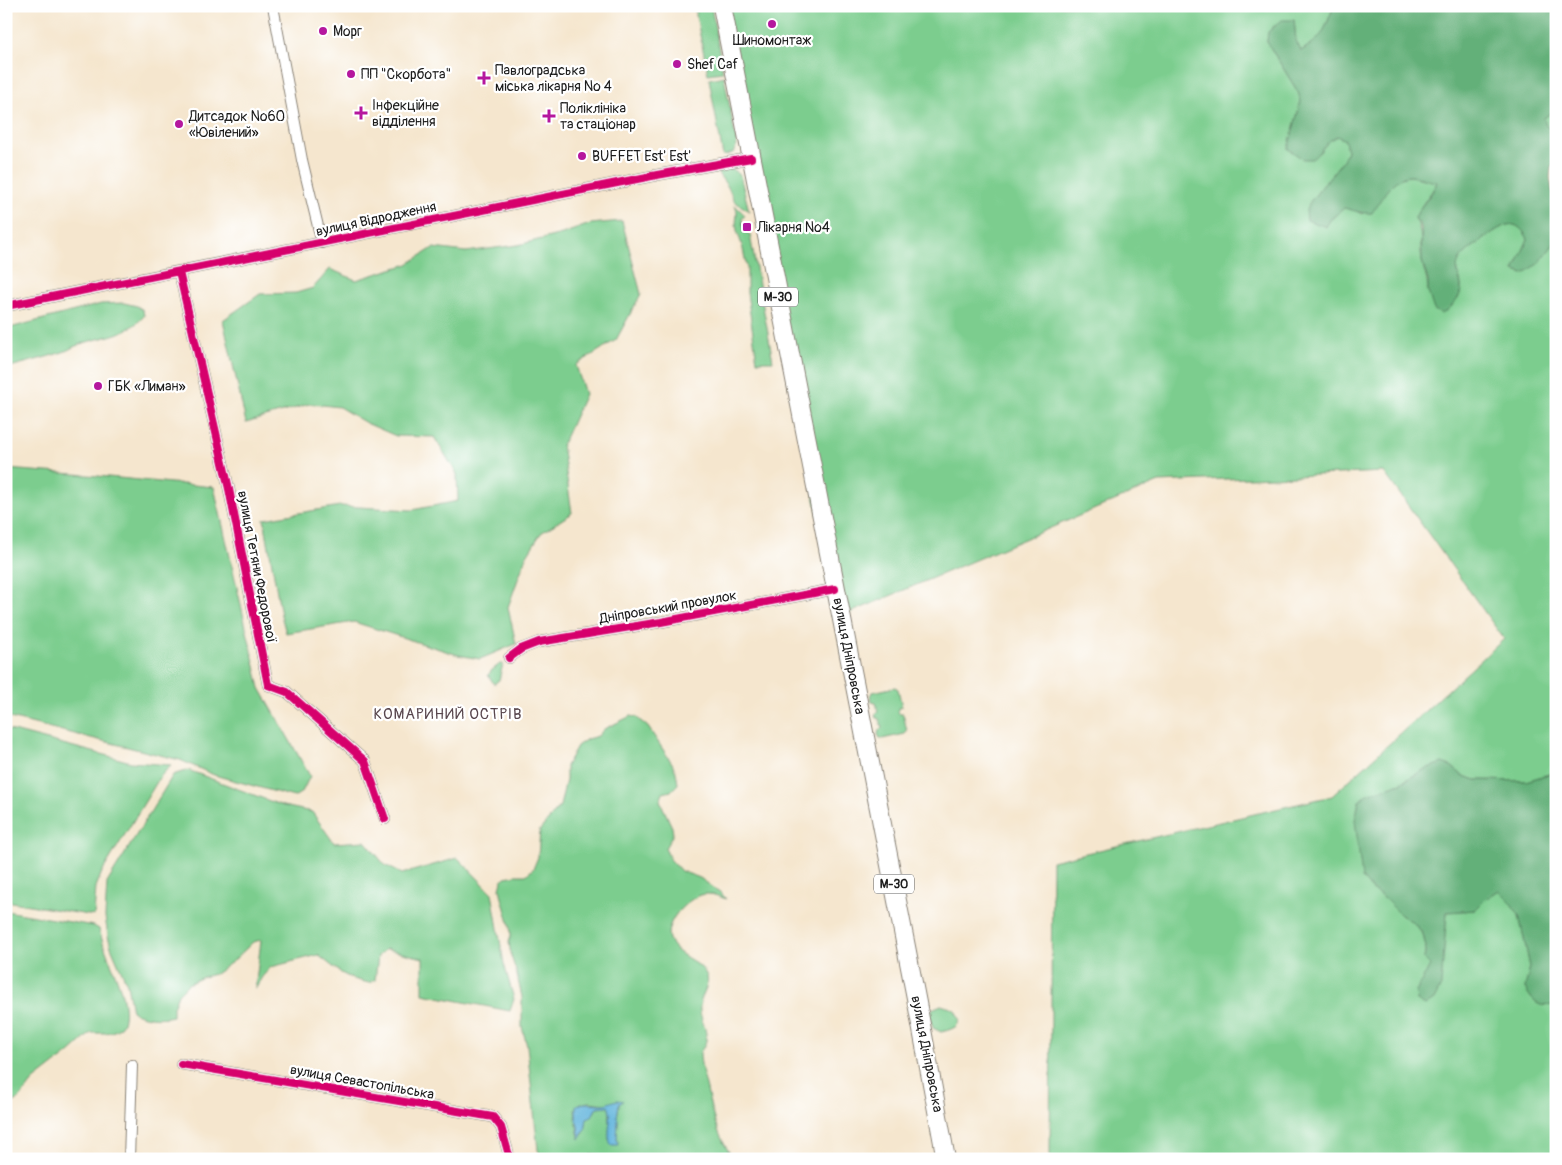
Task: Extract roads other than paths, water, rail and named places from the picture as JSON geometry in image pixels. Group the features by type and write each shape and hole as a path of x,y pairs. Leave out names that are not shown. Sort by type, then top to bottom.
{"highway":[{"name":"вулиця Дніпровська","path":"722,6 914,985 946,1159"}],"street":[{"path":"273,6 302,160 322,243"},
{"name":"вулиця Відродження","path":"6,306 657,175 751,158"},
{"name":"вулиця Тетяни Федорової","path":"179,272 229,489 268,685 287,692 365,761 385,819"},
{"name":"Дніпровський провулок","path":"509,658 521,649 539,642 661,622 835,588"},
{"name":"вулиця Севастопільська","path":"181,1064 492,1117 499,1122 510,1159"},
{"path":"129,1159 132,1065"}],"water":[{"path":"617,1100 623,1101 619,1104 617,1117 618,1145 611,1145 609,1140 610,1110 608,1106 597,1107 592,1116 587,1118 585,1131 580,1139 576,1106 587,1103 605,1104"}],"place":[{"name":"Шиномонтаж","path":"772,24"},
{"name":"Морг","path":"323,31"},
{"name":"Shef Caf","path":"677,64"},
{"name":"ПП \"Скорбота\"","path":"351,74"},
{"name":"Павлоградська міська лікарня № 4","path":"484,78"},
{"name":"Інфекційне відділення","path":"361,113"},
{"name":"Поліклініка та стаціонар","path":"549,116"},
{"name":"Дитсадок №60 «Ювілений»","path":"179,124"},
{"name":"BUFFET Est' Est'","path":"582,156"},
{"name":"Лікарня №4","path":"747,227"},
{"name":"ГБК «Лиман»","path":"98,386"}],"district":[{"name":"КОМАРИНИЙ ОСТРІВ","path":"448,714"}]}
